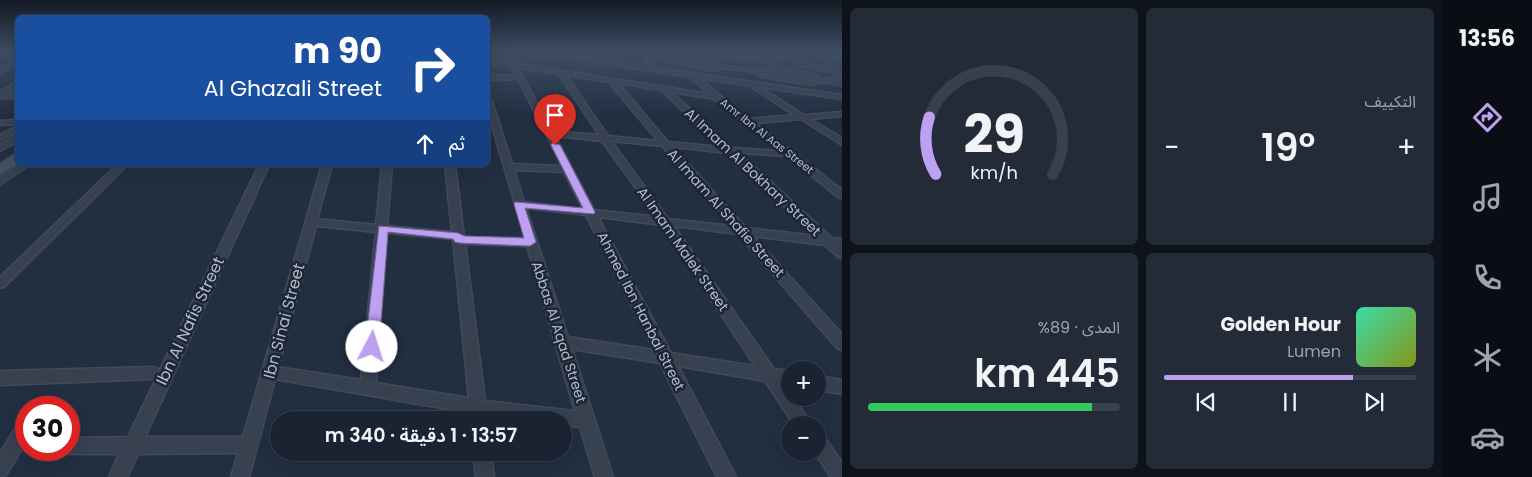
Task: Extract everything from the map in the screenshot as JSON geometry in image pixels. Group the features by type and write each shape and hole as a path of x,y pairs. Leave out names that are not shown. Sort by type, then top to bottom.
{"main road":[{"path":"0,159 15,151"},
{"path":"0,169 15,160"}],"street":[{"name":"Ahmed Ibn Hanbal Street","path":"518,73 726,477"},
{"name":"Al Imam Malek Street","path":"563,73 604,138 666,223 798,416"},
{"path":"569,73 717,97"},
{"path":"681,73 842,97"},
{"path":"743,73 746,83 840,138"},
{"path":"762,73 763,76 777,79 814,84 818,80 841,81"},
{"name":"Amr Ibn Al Aas Street","path":"692,75 717,97 837,188 842,195"},
{"path":"490,78 520,77"},
{"name":"Al Imam Al Shafie Street","path":"612,81 665,144 842,344"},
{"path":"0,96 15,85"},
{"name":"Al Imam Al Bokhary Street","path":"664,89 842,254"},
{"path":"0,96 15,96"},
{"path":"0,104 15,96"},
{"name":"Abbas Al Aqad Street","path":"490,108 530,242 564,342 604,477"},
{"path":"748,121 842,114"},
{"path":"0,123 15,122"},
{"path":"0,138 15,130"},
{"path":"549,133 791,154"},
{"path":"0,148 15,140"},
{"path":"0,182 21,167"},
{"path":"0,284 120,167"},
{"name":"Ibn Al Nafis Street","path":"118,477 263,167"},
{"name":"Ibn Sinai Street","path":"240,477 326,167"},
{"path":"368,387 387,167"},
{"path":"450,167 478,411"},
{"path":"508,167 568,169"},
{"path":"519,204 842,243"},
{"path":"311,222 383,228 458,238 530,242"},
{"path":"564,342 781,377"},
{"path":"270,372 368,387 470,411"},
{"path":"0,378 154,373"},
{"path":"826,384 842,387"},
{"path":"572,419 587,420"},
{"path":"80,446 249,444"},
{"path":"0,469 15,452"},
{"path":"826,454 842,477"},
{"path":"483,461 484,477"}],"route":[{"path":"372,347 383,228 458,236 459,240 530,242 519,204 590,212 555,145"}]}
